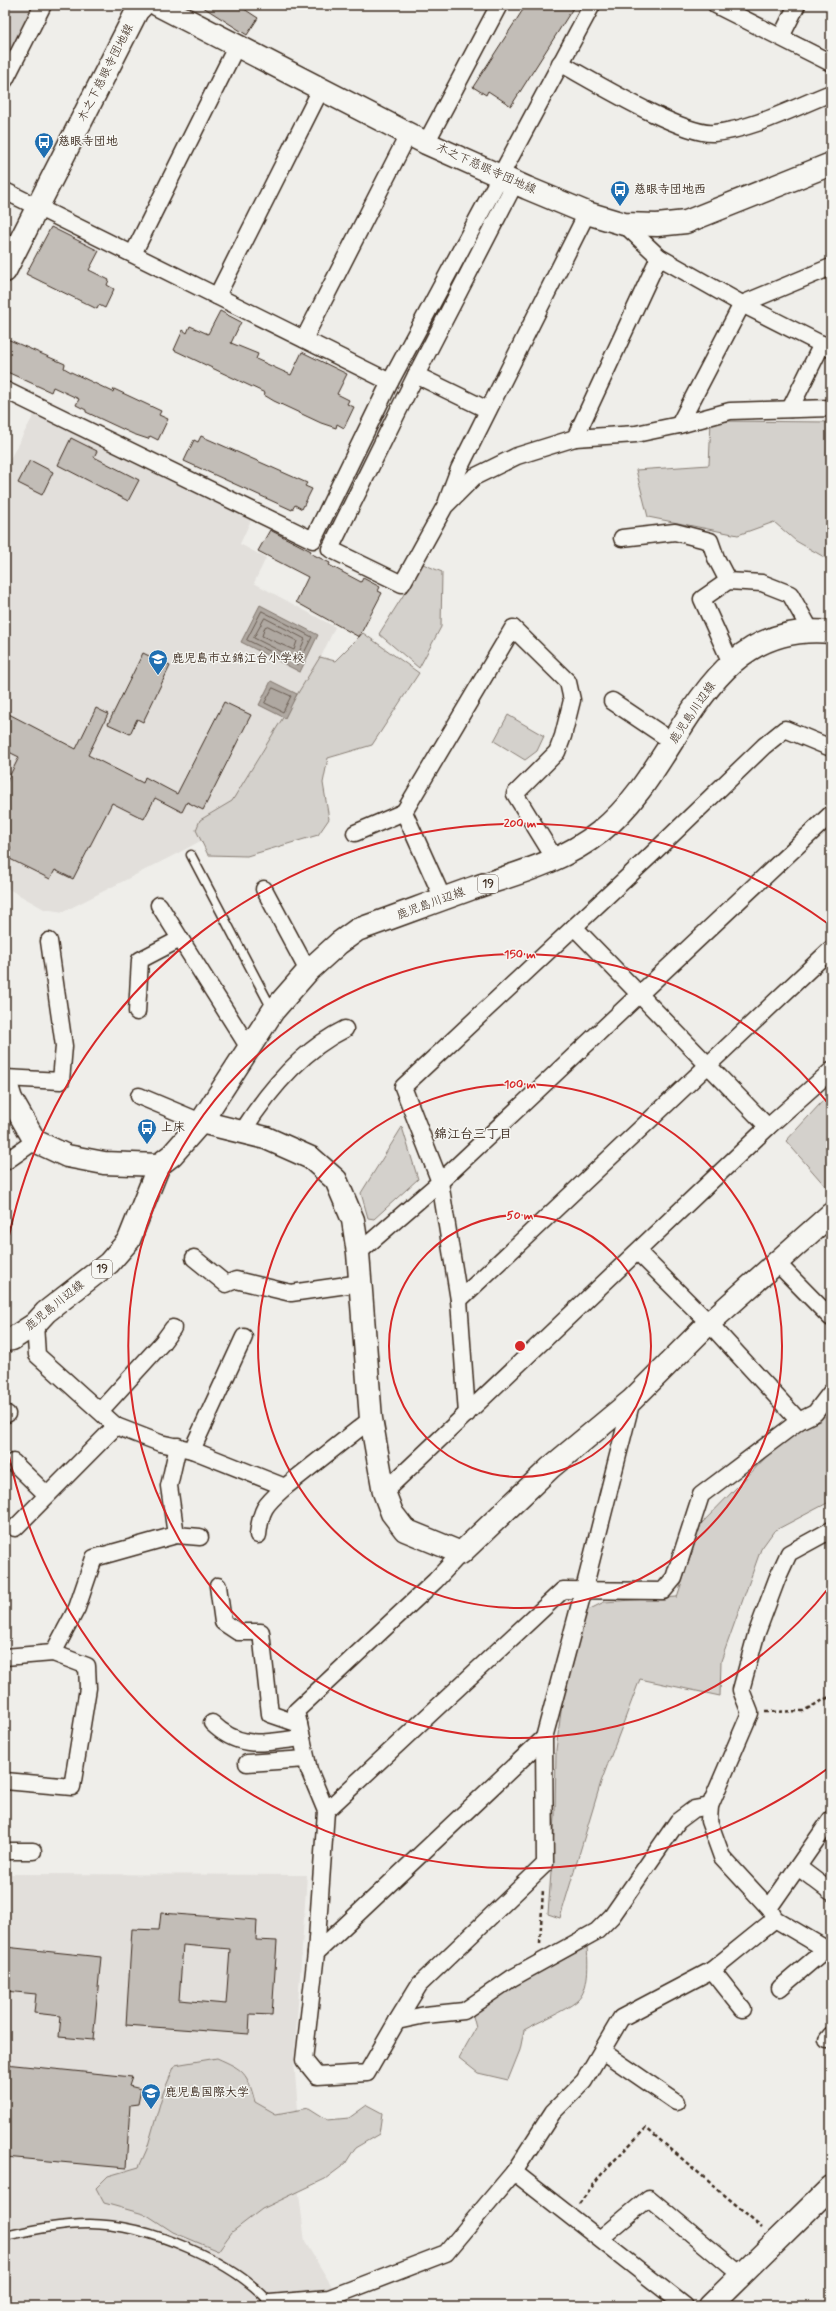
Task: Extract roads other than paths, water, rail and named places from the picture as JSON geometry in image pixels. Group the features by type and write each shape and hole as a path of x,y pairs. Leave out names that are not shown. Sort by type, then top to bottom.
{"street":[{"path":"5,80 43,5"},
{"name":"木之下慈眼寺団地線","path":"5,271 137,11 143,5"},
{"name":"木之下慈眼寺団地線","path":"158,5 417,138 508,180 587,213 624,224 657,225 686,222 831,164"},
{"path":"304,339 417,138 499,5"},
{"path":"587,213 459,469 445,506 402,584 330,549 416,375 508,180 560,63 592,5"},
{"path":"716,5 831,63"},
{"path":"781,37 797,5"},
{"path":"133,254 236,45"},
{"path":"560,63 676,124 712,133 747,126 831,93"},
{"path":"217,296 321,88"},
{"path":"5,390 313,540 390,382 508,180"},
{"path":"5,191 390,382"},
{"path":"624,224 659,257 742,304 827,347 790,409"},
{"path":"575,438 659,257"},
{"path":"679,425 742,304 831,267"},
{"path":"416,375 488,410"},
{"path":"445,506 474,477 517,456 575,438 636,434 679,425 730,411 831,408"},
{"path":"622,538 675,532 710,541 716,558 728,581"},
{"path":"731,663 702,599 728,581 762,583 790,594 821,631"},
{"path":"355,833 404,812 513,628 568,682 572,700 563,736 556,752 515,794 555,859"},
{"name":"鹿児島川辺線","path":"5,1340 12,1339 34,1324 46,1312 109,1263 129,1240 159,1165 172,1155 201,1122 273,1011 308,971 339,943 357,930 555,859 585,843 625,810 643,788 708,688 731,663 754,645 772,636 821,631"},
{"path":"612,701 673,742"},
{"path":"467,1414 459,1300 440,1182 403,1087 651,855 764,746 785,729 831,748"},
{"path":"404,812 443,899"},
{"path":"358,1253 440,1182 831,814"},
{"path":"264,889 308,971"},
{"path":"159,905 249,1048"},
{"path":"574,927 640,993 768,1127"},
{"path":"137,1012 140,960 180,939"},
{"path":"49,941 64,1046 61,1081 5,1079 11,1099 36,1141 67,1156 104,1162 159,1165"},
{"path":"459,1300 707,1064 831,949"},
{"path":"242,1132 258,1106 311,1049 346,1029"},
{"path":"384,1492 768,1127 831,1071"},
{"path":"138,1096 201,1122 266,1138 311,1158 336,1180 353,1220 361,1283 371,1419 384,1492 392,1513 406,1530 461,1554"},
{"path":"5,1162 36,1141"},
{"path":"632,1400 544,1738 544,1864 419,1985 367,2073 317,2076 304,2060 316,1953 326,1811 306,1759 296,1711 435,1581 550,1468 632,1400 709,1323 831,1214"},
{"path":"638,1252 709,1323 799,1422"},
{"path":"194,1258 226,1284 236,1280 291,1292 361,1283"},
{"path":"776,1262 831,1318"},
{"path":"34,1324 37,1355 116,1426 160,1443 185,1448 285,1487"},
{"path":"100,1411 162,1343 173,1328"},
{"path":"176,1535 169,1486 185,1448 244,1337"},
{"path":"326,1811 563,1590 584,1589 663,1591 674,1578 701,1495 799,1422 815,1412 831,1392"},
{"path":"258,1535 260,1514 268,1502 371,1419"},
{"path":"14,1528 116,1426"},
{"path":"13,1462 47,1495"},
{"path":"780,1988 828,1951 772,1914 722,1858 709,1821 710,1806 750,1712 740,1690 756,1635 777,1579 789,1554 831,1530"},
{"path":"53,1653 77,1608 94,1558 176,1535 200,1536"},
{"path":"218,1586 223,1622 238,1632 261,1632 270,1714 300,1731"},
{"path":"5,1657 53,1653 87,1666 88,1688 72,1787 5,1781"},
{"path":"212,1723 225,1735 238,1741 255,1743 300,1731"},
{"path":"316,1953 544,1738"},
{"path":"247,1763 306,1759"},
{"path":"397,2021 425,2015 464,2011 538,1963 596,1931 612,1916 678,1821 694,1809 710,1806"},
{"path":"271,2305 329,2298 446,2253 514,2172 553,2112 584,2081 621,2018 712,1970 772,1914 798,1867 829,1829"},
{"path":"5,1851 33,1851"},
{"path":"798,1867 831,1892"},
{"path":"712,1970 743,2009"},
{"path":"602,2051 676,2102"},
{"path":"514,2172 570,2216 601,2238 651,2281 685,2306"},
{"path":"710,2306 776,2239 831,2187"},
{"path":"601,2238 649,2198 741,2275"}],"lane":[{"path":"191,855 273,1011"},
{"path":"5,2236 48,2227 90,2224 126,2228 198,2253 245,2280 271,2305"}],"water":[{"path":"260,605 318,635 300,672 241,642"},
{"path":"271,681 297,694 285,718 259,705"}],"place":[{"name":"慈眼寺団地","path":"44,159"},
{"name":"慈眼寺団地西","path":"620,207"},
{"name":"鹿児島市立錦江台小学校","path":"158,676"},
{"name":"上床","path":"147,1145"},
{"name":"鹿児島国際大学","path":"151,2110"}],"district":[{"name":"錦江台三丁目","path":"473,1134"}]}
